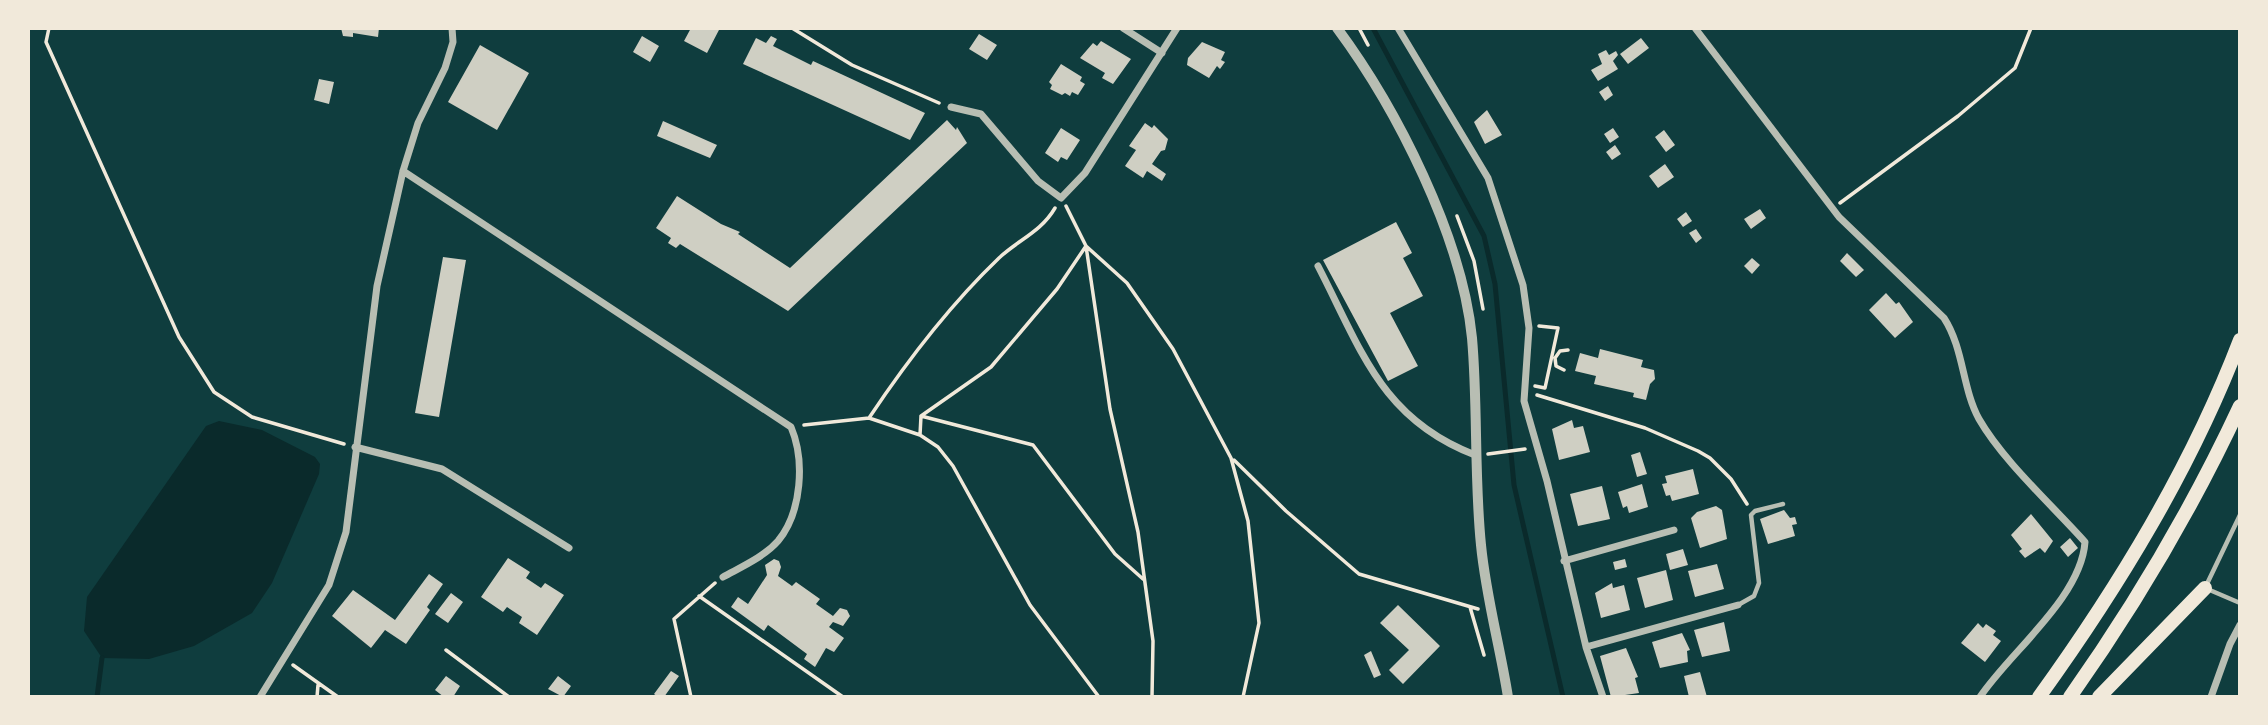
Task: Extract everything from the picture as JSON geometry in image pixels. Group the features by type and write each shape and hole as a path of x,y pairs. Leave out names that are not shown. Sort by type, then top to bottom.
{"highway":[{"path":"2039,697 2089,627 2176,481 2240,340"},
{"path":"2070,697 2156,569 2207,477 2240,407"},
{"path":"2099,697 2204,588"}],"street":[{"path":"260,697 286,660 329,585 346,532 377,286 403,171 418,123 445,68 453,42 452,28"},
{"path":"1123,28 1163,53"},
{"path":"951,107 981,114 1038,181 1061,198 1085,173 1177,28"},
{"path":"1337,28 1366,70 1421,172 1445,226 1461,282 1472,337 1475,455 1481,544 1490,612 1508,697"},
{"path":"1398,28 1488,178 1522,285 1529,328 1524,401 1586,646 1603,697"},
{"path":"1695,28 1833,208 1863,242 1944,318 1954,333 1979,418 2000,447 2085,542 2084,558 2050,615 1980,697"},
{"path":"403,171 791,427 798,443 800,469 797,497 788,523 778,541 752,562 723,577"},
{"path":"1318,266 1380,386 1400,410 1443,442 1475,455"},
{"path":"355,447 442,469 569,548"},
{"path":"1564,561 1674,530"},
{"path":"1586,646 1738,605"},
{"path":"2211,697 2230,644 2240,625"}],"lane":[{"path":"1738,605 1754,596 1759,583 1751,515 1755,511 1783,504"},
{"path":"2240,515 2204,588 2240,603"},
{"path":"2232,532 2240,531"}],"path":[{"path":"49,28 47,42 150,274 179,337 214,392 252,416 355,447"},
{"path":"792,28 852,65 912,94 951,107"},
{"path":"1833,208 1958,116 2015,68 2031,28"},
{"path":"1061,198 1086,246 1110,409 1138,532 1153,641 1152,697"},
{"path":"869,418 909,360 999,257 1045,225 1061,198"},
{"path":"921,416 991,367 1057,289 1086,246"},
{"path":"1086,246 1127,283 1173,349 1231,458 1248,520 1259,623 1244,697"},
{"path":"1532,386 1545,388 1558,328 1537,326"},
{"path":"1553,357 1560,351 1568,351"},
{"path":"1553,357 1556,366 1564,370"},
{"path":"1525,392 1645,428 1698,450 1710,458 1731,480 1748,505 1751,515"},
{"path":"920,435 921,416"},
{"path":"921,416 1033,445 1115,554 1143,579"},
{"path":"791,427 869,418 920,435 938,447 953,466 1030,605 1099,697"},
{"path":"1494,453 1520,450"},
{"path":"1231,458 1286,511 1359,574 1490,612"},
{"path":"691,697 674,619 723,577"},
{"path":"699,597 843,697"},
{"path":"446,650 509,697"},
{"path":"286,660 338,697"},
{"path":"317,697 318,684"}],"water":[{"path":"219,421 262,430 315,457 320,464 319,474 272,583 252,613 194,646 149,659 102,658 84,631 87,597 206,426"}],"building":[{"path":"341,28 379,28 378,37 353,33 353,37 343,36"},
{"path":"691,28 720,28 707,53 684,41"},
{"path":"979,34 997,45 987,60 969,49"},
{"path":"642,36 659,46 650,62 633,52"},
{"path":"771,36 777,39 773,46 811,65 813,61 925,113 910,140 743,64 756,38 766,43"},
{"path":"1641,38 1649,48 1628,64 1620,54"},
{"path":"1101,41 1131,59 1113,84 1102,78 1105,73 1080,58 1093,43 1097,46"},
{"path":"1202,42 1225,52 1221,60 1225,62 1220,69 1217,66 1209,78 1187,65 1188,58"},
{"path":"480,45 529,73 497,130 448,102"},
{"path":"1606,50 1609,55 1616,51 1618,55 1613,61 1618,69 1598,81 1591,70 1602,64 1598,54"},
{"path":"1061,64 1082,77 1080,81 1085,84 1078,95 1072,92 1070,96 1065,93 1062,95 1050,89 1052,85 1049,82"},
{"path":"319,79 334,82 329,104 314,100"},
{"path":"1608,86 1613,95 1605,101 1599,92"},
{"path":"1487,110 1502,135 1485,144 1474,122"},
{"path":"947,120 956,130 957,127 967,143 788,311 680,244 676,248 668,243 671,238 656,228 677,196 721,224 740,232 738,234 790,268"},
{"path":"663,121 717,145 710,158 657,136"},
{"path":"1145,123 1152,128 1154,125 1168,139 1165,150 1161,151 1152,164 1166,174 1162,181 1147,171 1143,178 1125,166 1136,150 1129,146"},
{"path":"1061,128 1080,140 1067,160 1061,157 1058,162 1045,153"},
{"path":"1613,128 1619,137 1610,143 1604,134"},
{"path":"1664,130 1675,145 1666,152 1655,137"},
{"path":"1615,145 1621,154 1612,160 1606,152"},
{"path":"1665,164 1674,177 1658,188 1649,176"},
{"path":"1760,209 1766,218 1751,229 1744,219"},
{"path":"1686,212 1692,221 1683,227 1677,219"},
{"path":"1396,222 1412,253 1403,258 1423,296 1390,313 1418,366 1388,381 1323,260"},
{"path":"1696,229 1702,238 1696,243 1689,233"},
{"path":"1847,253 1864,270 1856,277 1840,261"},
{"path":"443,257 466,260 439,417 415,413"},
{"path":"1752,258 1760,265 1752,274 1744,266"},
{"path":"1886,293 1896,304 1899,302 1913,322 1895,338 1869,310"},
{"path":"1600,349 1643,360 1641,367 1654,370 1655,379 1650,384 1646,400 1633,397 1634,393 1594,384 1596,376 1575,371 1580,353 1598,358"},
{"path":"1572,420 1574,428 1583,426 1590,452 1559,460 1552,429"},
{"path":"1640,452 1647,474 1637,477 1631,455"},
{"path":"1693,469 1699,494 1672,501 1670,495 1666,496 1662,484 1667,483 1665,476"},
{"path":"1642,484 1648,507 1629,513 1627,506 1623,508 1618,492"},
{"path":"1602,486 1610,519 1578,526 1570,494"},
{"path":"1716,506 1722,510 1727,539 1700,548 1691,518 1697,512"},
{"path":"1784,510 1790,518 1795,517 1797,524 1792,525 1795,536 1768,544 1760,519"},
{"path":"2031,514 2053,541 2045,553 2040,548 2025,558 2019,551 2022,549 2011,535"},
{"path":"2070,538 2078,548 2068,557 2060,547"},
{"path":"1683,549 1688,565 1670,570 1666,554"},
{"path":"508,558 530,572 526,578 541,588 545,583 564,595 537,635 519,623 522,617 507,607 503,612 481,597"},
{"path":"774,559 779,561 781,567 778,576 792,586 796,582 820,599 816,604 833,616 840,608 847,610 850,616 843,626 833,622 829,627 844,638 834,652 826,648 815,667 804,659 807,654 768,625 764,631 731,607 738,597 748,604 767,575 765,565"},
{"path":"1625,559 1627,567 1615,570 1613,562"},
{"path":"1717,564 1724,589 1695,597 1688,571"},
{"path":"1666,570 1673,600 1645,608 1637,578"},
{"path":"429,574 443,584 427,607 430,610 406,644 385,630 371,648 332,616 353,590 395,620"},
{"path":"1612,583 1613,588 1624,585 1630,610 1601,618 1595,593"},
{"path":"451,593 463,602 448,623 435,614"},
{"path":"1398,605 1440,646 1403,684 1389,670 1409,650 1380,623"},
{"path":"1724,622 1730,651 1702,657 1694,630"},
{"path":"1978,623 1983,628 1986,624 1996,631 1993,635 2001,641 1985,662 1961,643"},
{"path":"1682,633 1690,650 1687,651 1688,662 1660,668 1652,642"},
{"path":"1626,648 1638,677 1635,678 1639,693 1611,697 1600,656"},
{"path":"1371,651 1381,675 1374,678 1364,655"},
{"path":"671,671 679,676 664,697 658,697 654,694"},
{"path":"1700,672 1707,697 1689,697 1684,676"},
{"path":"446,676 460,686 453,697 444,697 435,690"},
{"path":"558,676 571,686 563,697 548,689"}],"waterway":[{"path":"1373,28 1484,236 1495,284 1514,485 1563,697"},
{"path":"97,697 102,658"}]}
